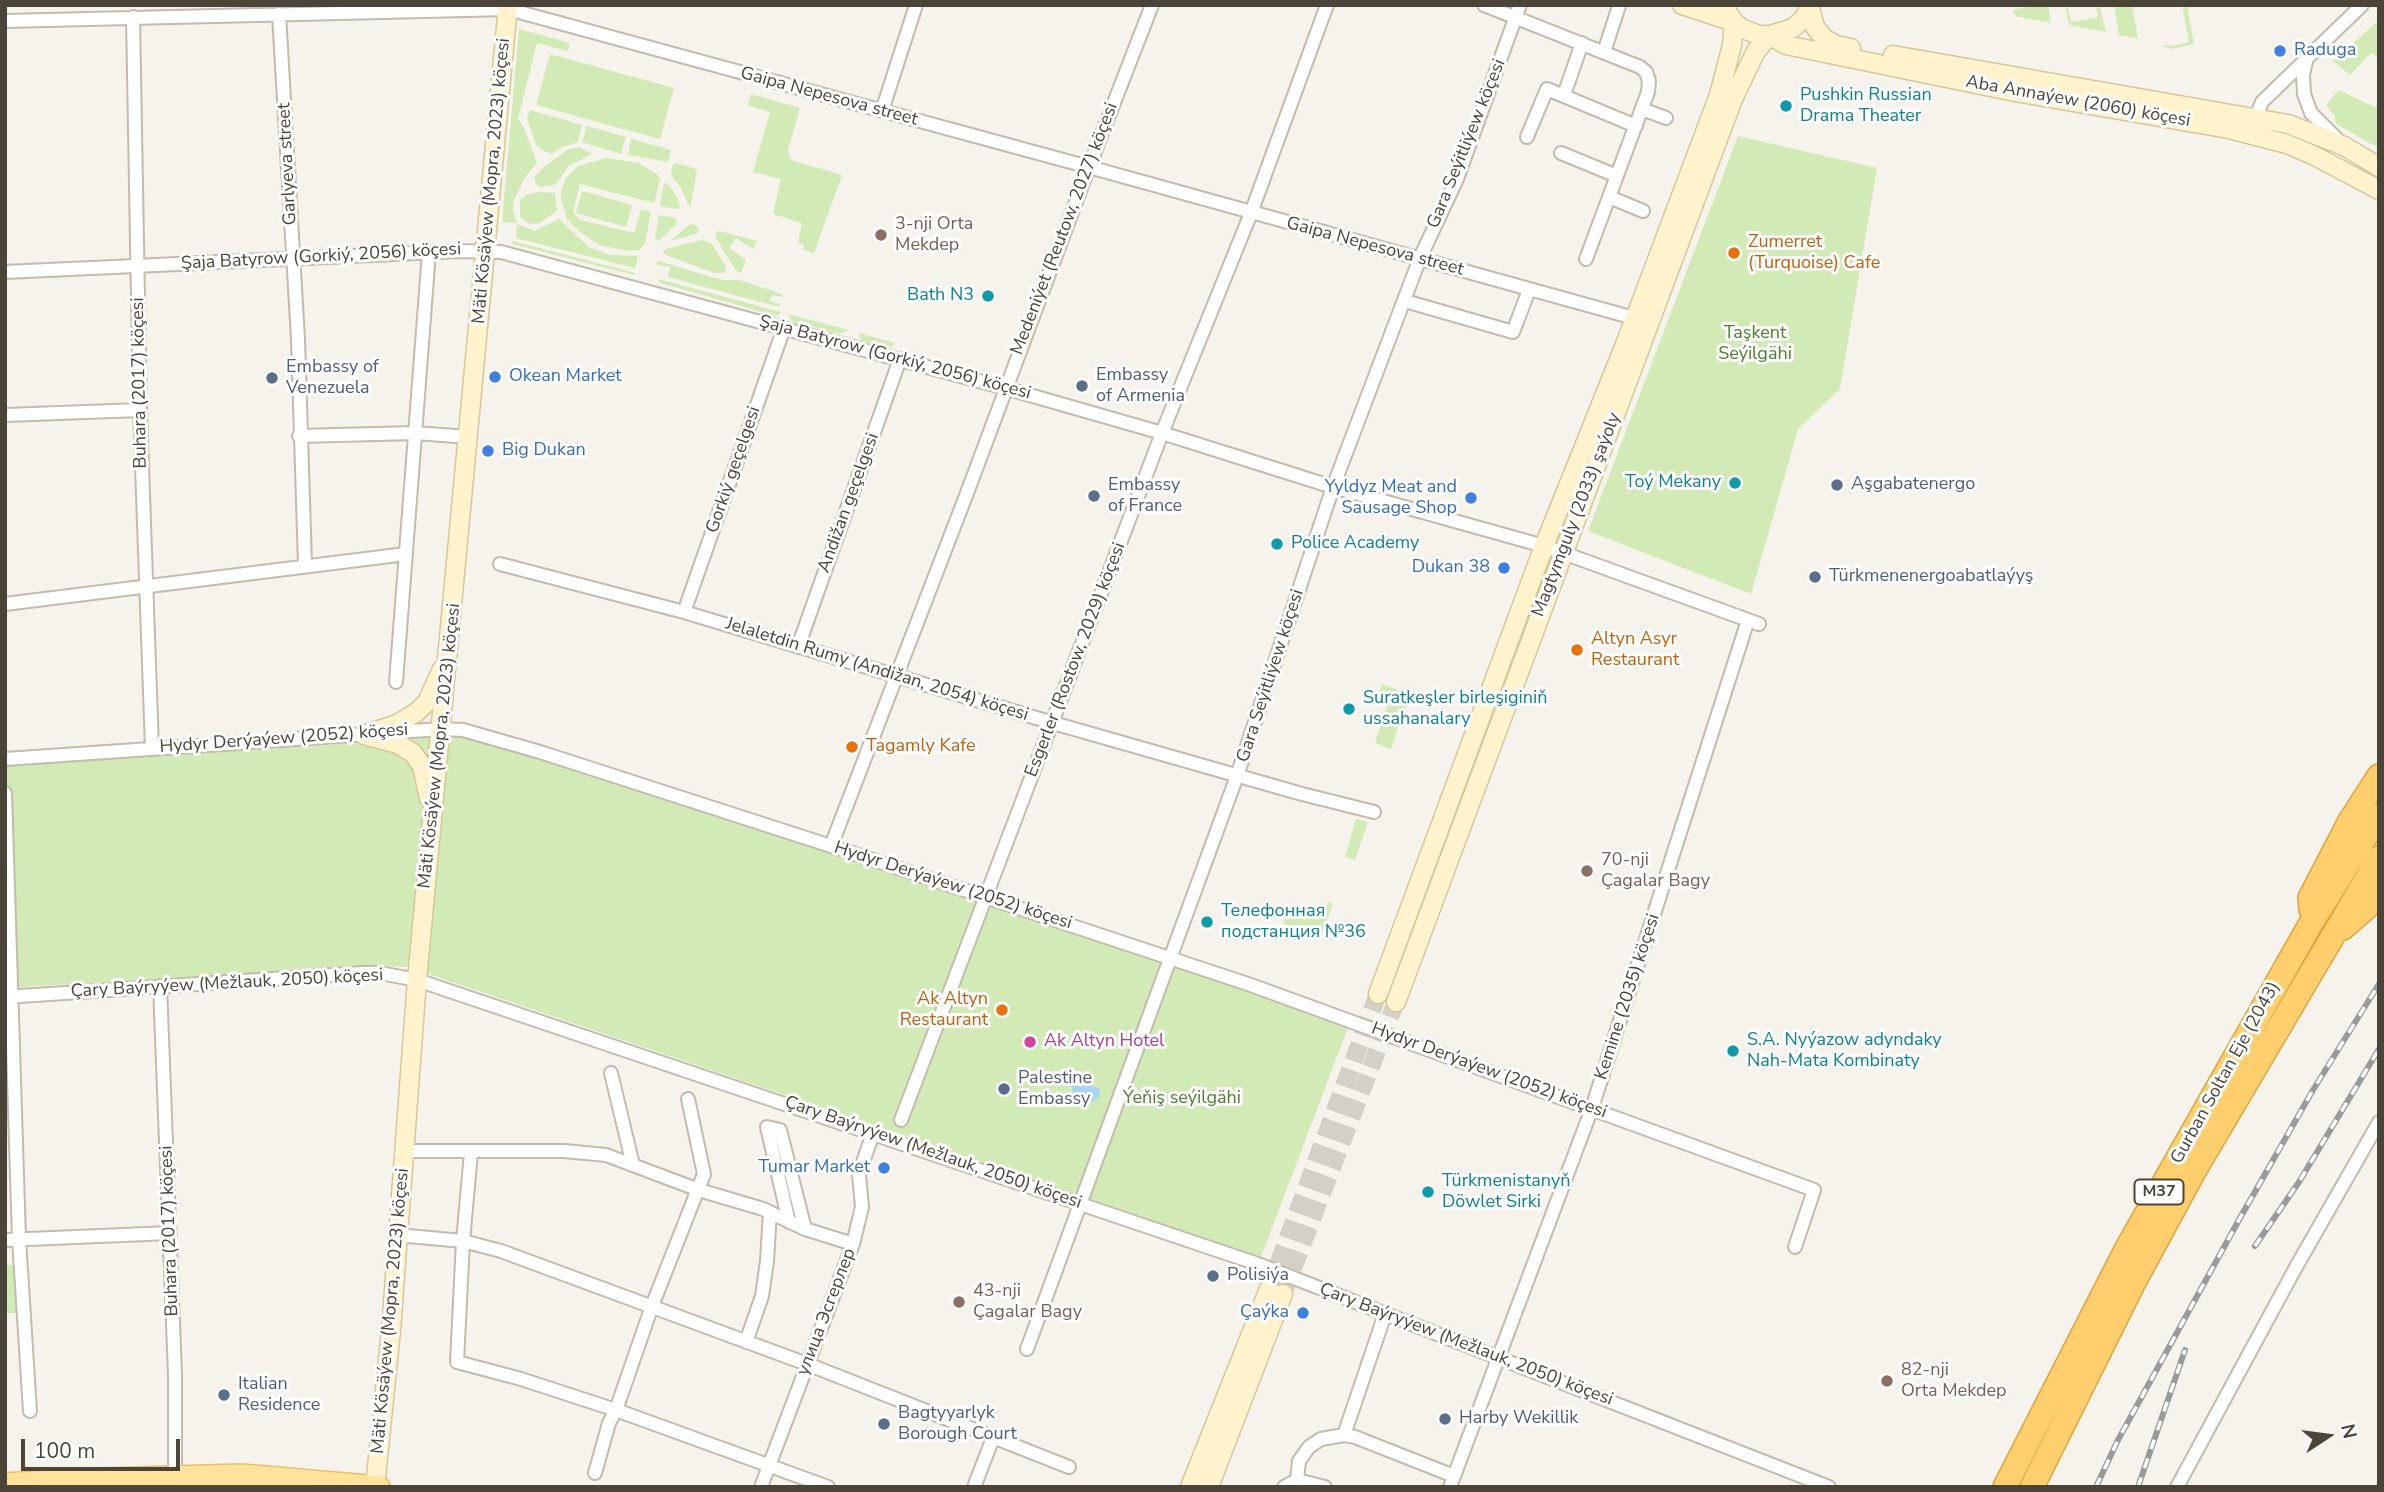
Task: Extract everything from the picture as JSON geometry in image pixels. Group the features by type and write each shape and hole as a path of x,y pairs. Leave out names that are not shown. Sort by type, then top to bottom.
{"highway":[{"path":"2326,914 2310,898 2350,821 2379,776"},
{"name":"Gurban Soltan Eje (2043)","path":"2005,1487 2126,1250 2326,914 2379,815"},
{"name":"Gurban Soltan Eje (2043)","path":"2032,1487 2134,1282 2193,1173 2328,941 2326,914 2379,858"},
{"path":"2328,941 2367,907 2379,891"}],"main road":[{"path":"1682,5 1734,22"},
{"path":"1723,5 1734,22"},
{"name":"Mäti Kösäýew (Mopra, 2023) köçesi","path":"376,1487 417,980 508,7"},
{"path":"1770,35 1793,28 1810,7"},
{"name":"Aba Annaýew (2060) köçesi","path":"1810,7 1815,27 1824,38 1836,45 2253,126 2379,190"},
{"name":"Aba Annaýew (2060) köçesi","path":"1734,22 1759,35 1770,35 1786,45 2015,92 2253,126 2288,124 2344,146 2379,167"},
{"name":"Magtymguly (2033) şaýoly","path":"1378,994 1544,545 1720,95 1732,45 1734,22"},
{"name":"Magtymguly (2033) şaýoly","path":"1396,1002 1732,99 1756,51 1770,35"},
{"path":"364,734 406,720 427,702 437,683 450,643"},
{"path":"364,734 398,744 413,752 425,776 432,829"},
{"path":"1190,1487 1276,1292 1209,1487"},
{"path":"5,1484 242,1475 376,1487"}],"street":[{"path":"882,111 916,5"},
{"name":"Medeniýet (Reutow, 2027) köçesi","path":"831,846 1152,5"},
{"name":"Esgerler (Rostow, 2029) köçesi","path":"901,1120 1162,433 1251,213 1327,5"},
{"path":"1484,5 1518,11 1646,72 1648,92 1586,259"},
{"path":"2253,126 2262,102 2362,5"},
{"path":"1604,52 1619,6"},
{"name":"Gaipa Nepesova street","path":"5,21 508,7 1634,318"},
{"name":"Gara Seýitliýew köçesi","path":"1027,1349 1237,776 1333,487 1420,258 1457,179 1518,11"},
{"name":"Garlyeva street","path":"279,14 298,339 305,565"},
{"name":"Buhara (2017) köçesi","path":"133,17 140,410 152,748"},
{"path":"1564,95 1582,43"},
{"path":"2306,57 2304,94 2311,113 2344,146"},
{"path":"1527,137 1545,90 1549,89 1636,125"},
{"path":"1642,109 1666,118"},
{"path":"1561,153 1617,176"},
{"path":"1609,197 1643,211"},
{"name":"Şaja Batyrow (Gorkiý, 2056) köçesi","path":"5,272 485,250 536,261 900,359 1162,433 1333,487 1544,545 1754,622"},
{"path":"396,682 429,252"},
{"path":"1405,301 1513,331 1529,290"},
{"name":"Gorkiý geçelgesi","path":"684,612 784,328"},
{"name":"Andižan geçelgesi","path":"798,647 900,359"},
{"path":"5,415 140,410"},
{"path":"299,436 416,433 468,437"},
{"path":"5,604 406,554"},
{"name":"Jelaletdin Rumy (Andižan, 2054) köçesi","path":"500,564 684,612 1053,723 1374,812"},
{"name":"Kemine (2035) köçesi","path":"1452,1481 1592,1108 1754,622"},
{"name":"Hydyr Derýaýew (2052) köçesi","path":"5,759 442,729 463,730 540,752 1171,958 1351,1020 1814,1190 1795,1247"},
{"path":"5,793 9,997 19,1239 30,1411"},
{"name":"Çary Baýryýew (Mežlauk, 2050) köçesi","path":"9,997 363,973 380,973 417,980 1258,1264 1498,1358 1799,1481 1829,1487"},
{"name":"Buhara (2017) köçesi","path":"160,986 175,1376 175,1476"},
{"path":"611,1073 633,1165"},
{"path":"594,1473 609,1423 652,1306 704,1174 688,1098"},
{"path":"2176,1487 2379,1122"},
{"path":"789,1222 767,1127 780,1129 805,1229"},
{"name":"улица Эсгерлер","path":"761,1487 853,1244 862,1207 859,1174 873,1133"},
{"path":"404,1151 584,1152 606,1155 699,1190 770,1212 805,1229 853,1244"},
{"path":"471,1153 463,1241 457,1362 522,1379 616,1410 828,1487"},
{"path":"746,1342 762,1296 770,1212"},
{"path":"5,1240 170,1233"},
{"path":"397,1235 463,1241 514,1255 807,1364 1069,1467"},
{"path":"1344,1435 1385,1314"},
{"path":"1297,1480 1299,1461 1309,1447 1321,1439 1344,1435 1355,1437 1452,1481"},
{"path":"974,1487 993,1438"},
{"path":"1284,1487 1297,1480 1325,1487"}],"green space":[{"path":"2048,5 2051,23 2015,16 2013,10"},
{"path":"2065,5 2071,22 2098,17 2096,8 2100,7 2106,32 2069,25"},
{"path":"2114,5 2132,5 2138,38 2119,35"},
{"path":"2182,5 2187,5 2194,44 2172,49 2165,47 2161,45 2172,46 2189,42"},
{"path":"2379,20 2379,58 2371,53 2350,75 2333,61"},
{"path":"519,29 570,43 568,51 537,43 518,119 537,163 525,177 514,200 513,210 517,223 502,222"},
{"path":"550,54 674,88 660,139 536,105"},
{"path":"2338,90 2379,109 2379,148 2336,124 2334,115 2326,106"},
{"path":"751,94 800,108 788,150 791,160 842,175 814,253 803,250 804,245 798,243 802,223 773,214 781,179 753,172 770,112 748,105"},
{"path":"530,110 582,125 578,142 552,154 542,150 536,145 527,119"},
{"path":"587,126 626,137 621,154 582,142"},
{"name":"Taşkent Seýilgähi","path":"1738,136 1877,168 1840,389 1798,429 1751,594 1588,531"},
{"path":"631,139 671,150 668,162 628,155"},
{"path":"579,147 592,154 569,166 555,185 541,187 536,184 534,177 544,167 567,150"},
{"path":"606,158 639,163 658,175 660,180 654,203 580,184 573,212 580,220 634,233 641,209 651,212 645,243 639,250 628,251 599,245 567,219 561,199 566,178 578,166"},
{"path":"673,164 694,168 697,172 690,208 681,188 671,175"},
{"path":"664,182 678,199 680,208 660,206"},
{"path":"582,191 632,205 626,227 576,213"},
{"path":"555,193 557,211 538,224 527,223 520,217 520,200 526,195"},
{"path":"659,215 675,218 677,223 659,241 655,238"},
{"path":"559,219 589,247 610,255 638,256 635,268 516,238 517,224 534,231"},
{"path":"694,224 699,228 698,233 670,241 689,225"},
{"path":"716,232 757,241 753,249 736,238 729,248 746,260 741,273 736,271 716,238"},
{"path":"702,240 711,243 726,266 725,273 714,273 663,252 665,249"},
{"path":"513,241 635,273 634,275 512,244"},
{"path":"659,261 722,280 739,280 782,294 782,297 772,295 770,301 780,304 779,307 668,277 670,267 656,264"},
{"path":"658,279 781,312 777,316 660,283"},
{"path":"788,314 848,330 840,334 792,321"},
{"path":"859,333 895,344 889,348 861,340"},
{"path":"1382,684 1409,694 1391,749 1375,743 1387,705 1377,701"},
{"name":"Ýeňiş seýilgähi","path":"454,735 548,760 1349,1025 1261,1257 408,967 371,966 5,988 5,764 364,743"},
{"path":"1356,819 1368,822 1355,860 1345,857"},
{"path":"1328,902 1333,904 1320,938 1283,924 1290,903 1324,914"},
{"path":"5,1265 16,1265 18,1313 5,1313"}],"water":[{"path":"1078,1081 1099,1088 1100,1097 1094,1102 1073,1095 1072,1086"}],"tunnel":[{"path":"1269,1289 1378,994"},
{"path":"1283,1294 1396,1002"}],"railway":[{"path":"2096,1487 2118,1440 2240,1218 2313,1090 2379,984"},
{"path":"2255,1246 2299,1182 2379,1049"},
{"path":"2138,1487 2185,1350"}],"place":[{"name":"Raduga","path":"2280,51"},
{"name":"Pushkin Russian Drama Theater","path":"1786,106"},
{"name":"3-nji Orta Mekdep","path":"881,235"},
{"name":"Zumerret (Turquoise) Cafe","path":"1734,253"},
{"name":"Bath N3","path":"988,296"},
{"name":"Okean Market","path":"495,377"},
{"name":"Embassy of Venezuela","path":"272,378"},
{"name":"Embassy of Armenia","path":"1082,386"},
{"name":"Big Dukan","path":"488,451"},
{"name":"Toý Mekany","path":"1735,483"},
{"name":"Aşgabatenergo","path":"1837,485"},
{"name":"Embassy of France","path":"1094,496"},
{"name":"Yyldyz Meat and Sausage Shop","path":"1471,498"},
{"name":"Police Academy","path":"1277,544"},
{"name":"Dukan 38","path":"1504,568"},
{"name":"Türkmenenergoabatlaýyş","path":"1815,577"},
{"name":"Altyn Asyr Restaurant","path":"1577,650"},
{"name":"Suratkeşler birleşiginiň ussahanalary","path":"1349,709"},
{"name":"Tagamly Kafe","path":"852,747"},
{"name":"70-nji Çagalar Bagy","path":"1587,871"},
{"name":"Телефонная подстанция №36","path":"1207,922"},
{"name":"Ak Altyn Restaurant","path":"1002,1010"},
{"name":"Ak Altyn Hotel","path":"1030,1042"},
{"name":"S.A. Nyýazow adyndaky Nah-Mata Kombinaty","path":"1733,1051"},
{"name":"Palestine Embassy","path":"1004,1089"},
{"name":"Tumar Market","path":"884,1168"},
{"name":"Türkmenistanyň Döwlet Sirki","path":"1428,1192"},
{"name":"Polisiýa","path":"1213,1276"},
{"name":"43-nji Çagalar Bagy","path":"959,1302"},
{"name":"Çaýka","path":"1303,1313"},
{"name":"82-nji Orta Mekdep","path":"1887,1381"},
{"name":"Italian Residence","path":"224,1395"},
{"name":"Harby Wekillik","path":"1445,1419"},
{"name":"Bagtyyarlyk Borough Court","path":"884,1424"}]}
